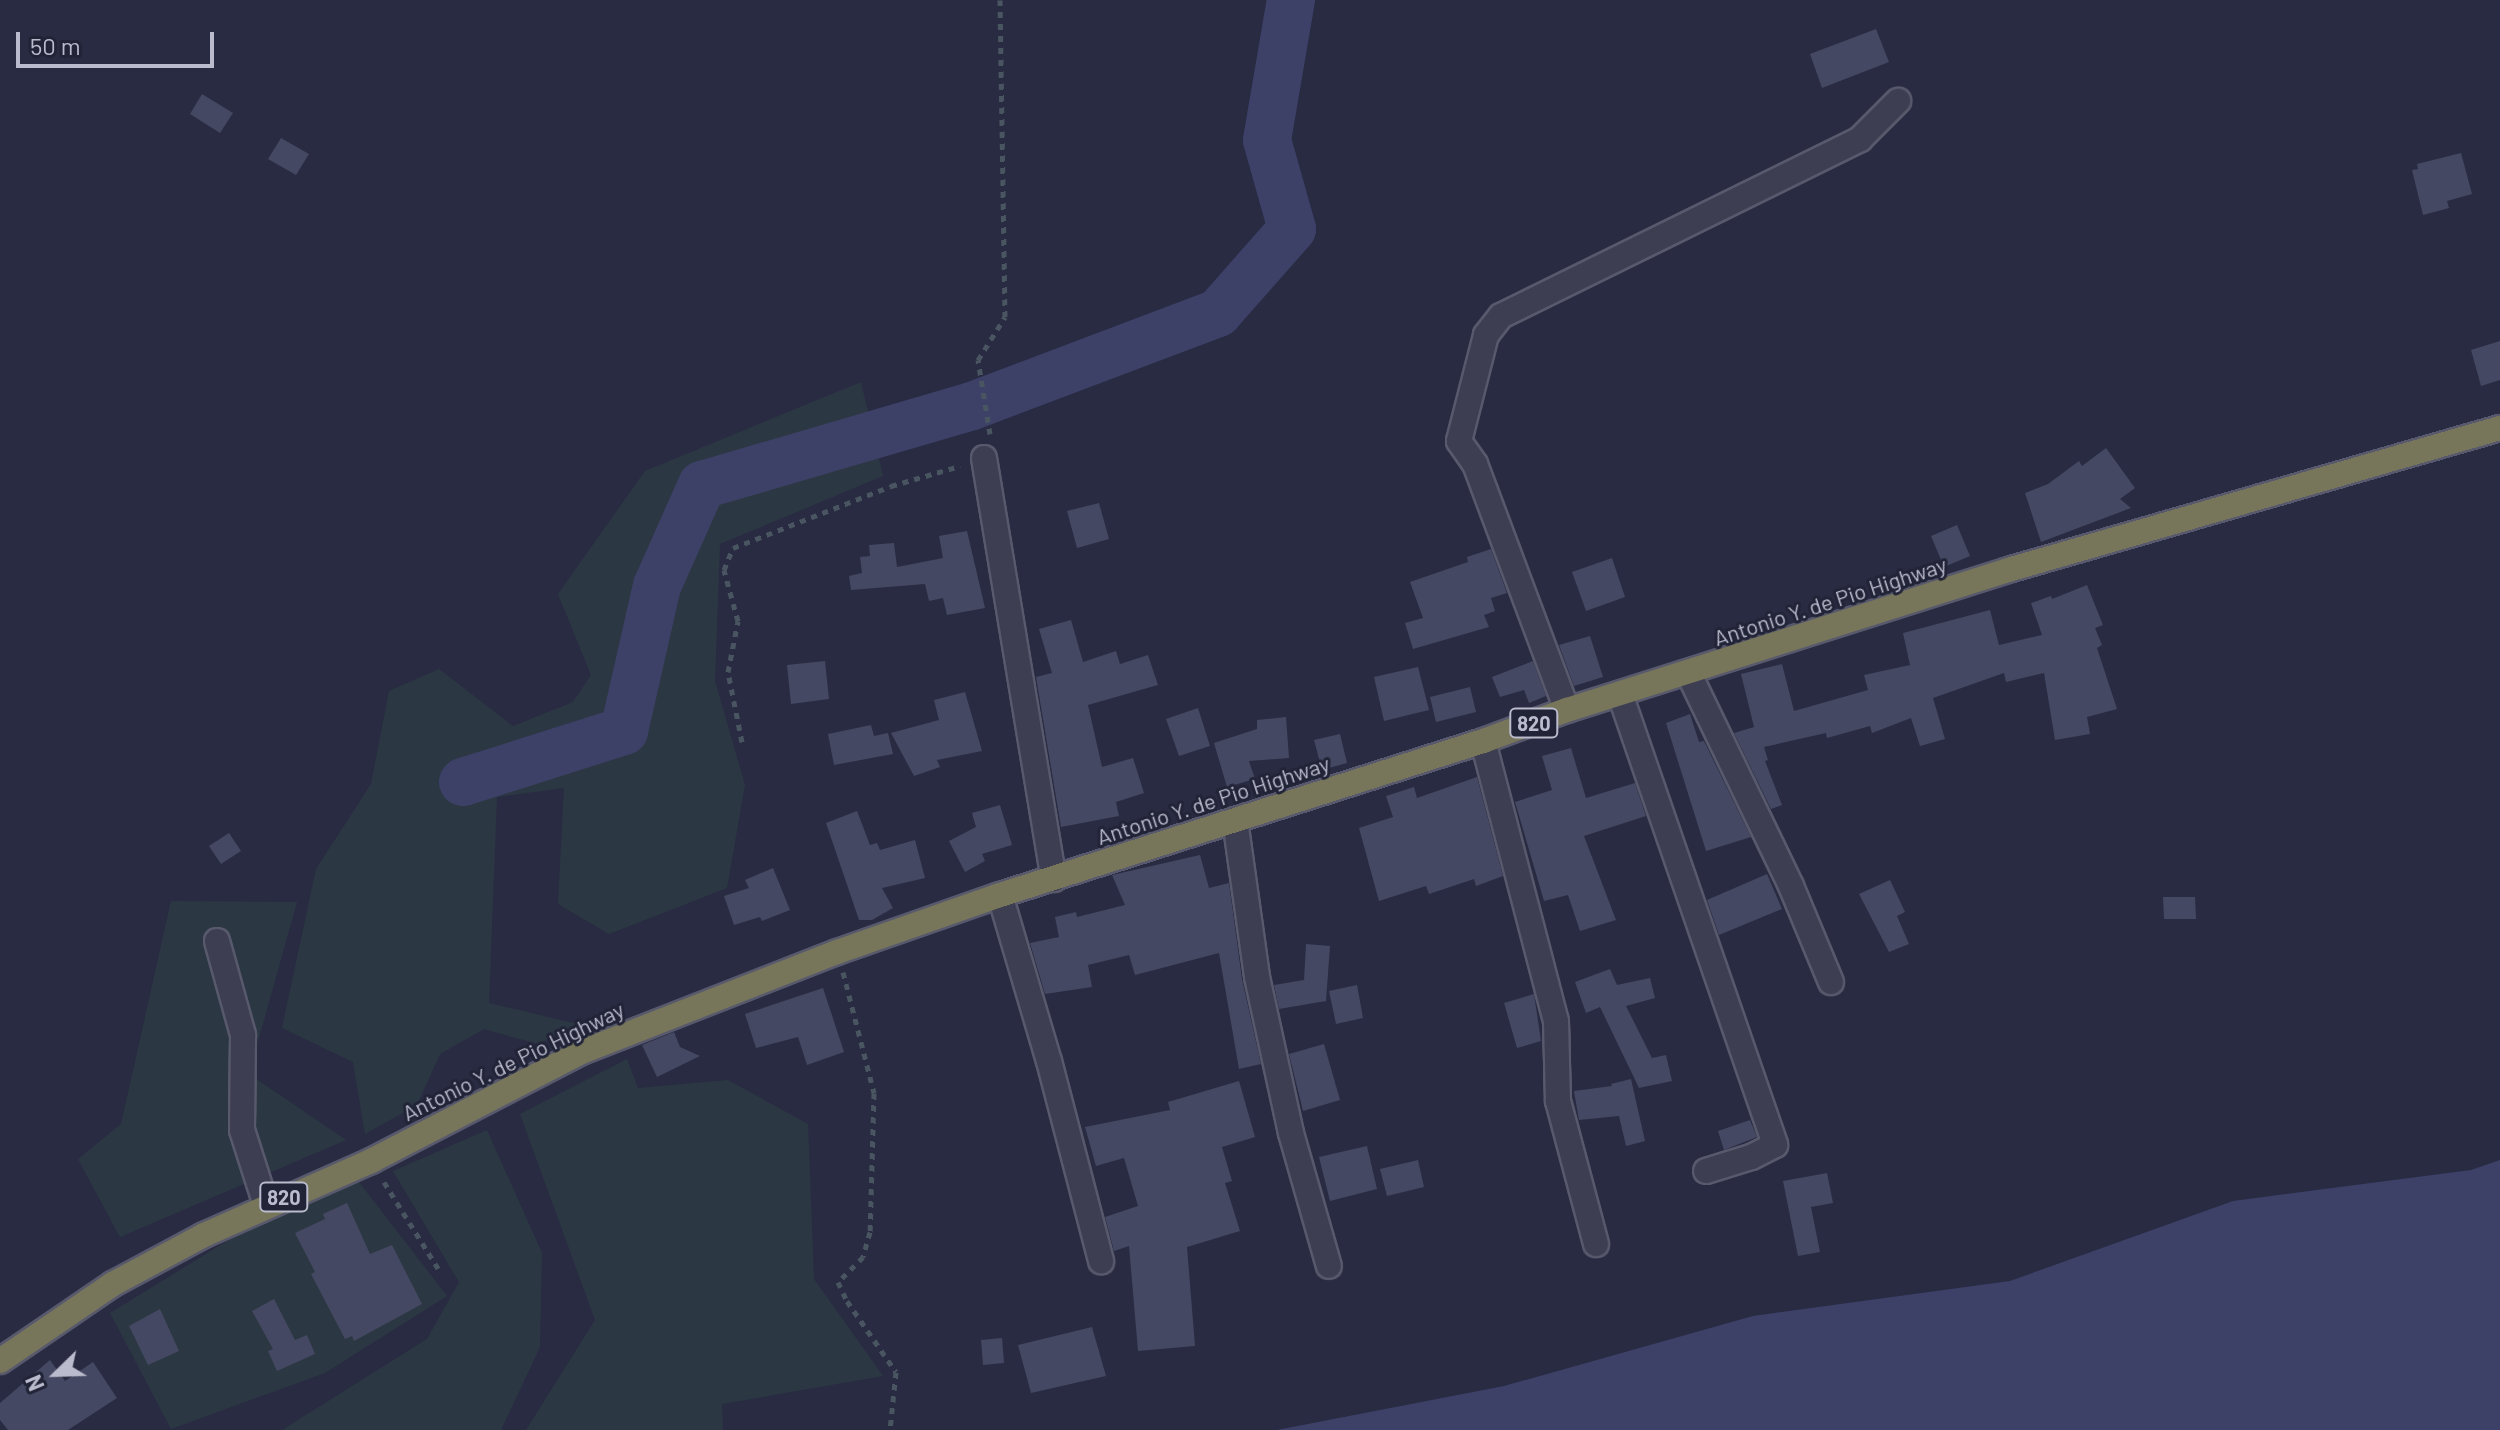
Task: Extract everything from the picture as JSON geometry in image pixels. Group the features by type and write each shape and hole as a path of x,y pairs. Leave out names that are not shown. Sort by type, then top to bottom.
{"highway":[{"name":"Antonio Y. de Pio Highway","path":"0,1361 113,1284 266,1205 371,1161 579,1053 837,952 1000,895 1483,741 1567,710 1689,674 2008,570 2500,428"}],"street":[{"path":"1567,710 1475,464 1459,441 1486,335 1501,316 1860,139 1898,101"},
{"path":"987,449 1054,879"},
{"path":"1689,674 1791,886 1831,982"},
{"path":"1620,694 1775,1145 1751,1157 1706,1171"},
{"path":"1483,741 1556,1021 1558,1101 1596,1244"},
{"path":"1235,820 1257,977 1291,1133 1329,1266"},
{"path":"1000,895 1049,1061 1101,1261"},
{"path":"217,941 243,1035 242,1130 266,1205"}],"path":[{"path":"742,742 728,672 738,621 724,570 733,548 987,449 978,360 1005,317 1000,0"},
{"path":"837,952 874,1093 870,1232 863,1257 838,1282 847,1301 896,1372 890,1430"},
{"path":"371,1161 439,1270"}],"shaded area":[{"path":"861,382 883,476 720,544 715,681 745,785 727,888 609,934 558,904 564,788 497,797 489,1003 582,1025 538,1044 484,1029 440,1054 417,1105 365,1134 353,1062 282,1028 316,869 371,784 389,691 439,669 513,726 573,702 591,675 558,594 645,471"},
{"path":"171,901 297,902 249,1074 346,1140 120,1237 78,1159 121,1124"},
{"path":"627,1059 638,1088 728,1080 808,1124 814,1279 883,1376 722,1404 723,1430 526,1430 595,1320 520,1114"},
{"path":"487,1130 542,1253 540,1347 501,1430 282,1430 427,1339 459,1282 393,1171"},
{"path":"355,1177 447,1296 325,1373 171,1429 110,1313 227,1241"}],"water":[{"path":"2500,1160 2500,1430 1277,1430 1504,1386 1753,1316 2010,1281 2233,1201 2471,1170"}],"building":[{"path":"1876,29 1889,62 1822,88 1810,54"},
{"path":"202,94 233,113 220,133 190,114"},
{"path":"281,138 309,154 296,175 268,159"},
{"path":"2461,153 2472,194 2447,201 2449,208 2423,215 2412,170 2418,169 2417,164"},
{"path":"2500,341 2500,380 2481,386 2471,350"},
{"path":"2106,448 2135,488 2120,499 2131,508 2041,542 2025,493 2048,484 2079,461 2082,466"},
{"path":"1099,503 1109,539 1077,548 1067,511"},
{"path":"1957,525 1970,556 1944,567 1931,536"},
{"path":"967,531 985,608 947,615 943,598 929,601 925,584 851,590 849,576 862,573 860,557 870,556 869,545 894,543 897,567 943,558 939,536"},
{"path":"1491,549 1507,593 1491,598 1495,611 1484,615 1489,627 1413,649 1405,623 1423,618 1410,582 1468,562 1467,557"},
{"path":"1612,558 1625,597 1586,611 1572,572"},
{"path":"2087,585 2103,625 2095,628 2102,645 2097,648 2117,709 2087,717 2090,734 2055,740 2044,673 2006,682 2004,673 1933,698 1945,739 1920,746 1911,718 1872,733 1870,726 1827,738 1826,733 1764,747 1768,760 1765,761 1782,805 1771,809 1734,733 1754,727 1741,674 1782,664 1794,711 1868,690 1864,675 1910,665 1903,633 1990,610 1999,645 2042,635 2031,603 2051,596 2052,599"},
{"path":"1071,620 1083,662 1116,651 1120,664 1148,655 1158,685 1088,705 1102,767 1133,758 1144,793 1116,802 1119,816 1061,827 1036,677 1052,673 1039,629"},
{"path":"1590,636 1603,677 1574,686 1559,645"},
{"path":"825,661 829,699 791,704 787,665"},
{"path":"1533,661 1546,696 1529,703 1524,690 1500,697 1492,677"},
{"path":"1418,667 1429,710 1384,721 1374,677"},
{"path":"1470,687 1476,712 1436,722 1430,697"},
{"path":"965,692 982,751 937,760 940,767 914,776 891,733 939,720 934,700"},
{"path":"1198,708 1210,746 1179,756 1166,719"},
{"path":"1690,714 1699,742 1704,741 1751,837 1706,851 1666,723"},
{"path":"1286,717 1289,758 1249,761 1255,779 1227,787 1214,743 1257,729 1257,720"},
{"path":"871,725 874,736 888,733 893,754 834,765 828,734"},
{"path":"1340,734 1347,763 1322,770 1314,740"},
{"path":"1571,748 1586,798 1635,783 1646,816 1584,836 1616,920 1580,931 1568,895 1544,901 1515,802 1552,790 1542,756"},
{"path":"1477,777 1503,876 1476,886 1474,879 1429,894 1426,886 1379,901 1359,828 1393,817 1386,796 1414,787 1417,798"},
{"path":"1000,805 1012,845 982,854 985,861 965,872 949,841 976,827 972,813"},
{"path":"857,811 870,845 877,843 880,850 915,840 925,878 882,888 893,908 872,920 859,920 826,823"},
{"path":"229,833 241,851 221,864 209,846"},
{"path":"1200,855 1209,888 1229,883 1242,979 1261,1064 1239,1069 1219,953 1135,975 1129,955 1088,965 1092,987 1045,994 1030,943 1059,937 1055,917 1076,912 1077,917 1125,905 1112,875"},
{"path":"773,868 790,910 762,921 760,917 734,925 724,896 749,888 745,880"},
{"path":"1767,874 1782,909 1719,935 1707,900"},
{"path":"1890,880 1905,912 1897,916 1909,944 1889,952 1859,894"},
{"path":"2163,897 2195,897 2196,919 2164,919"},
{"path":"1306,944 1330,946 1326,1001 1279,1009 1274,985 1304,980"},
{"path":"1610,969 1617,985 1650,978 1655,998 1626,1006 1652,1058 1666,1055 1672,1081 1639,1088 1600,1007 1586,1013 1575,982"},
{"path":"1357,985 1363,1018 1336,1024 1329,991"},
{"path":"823,988 844,1052 807,1065 798,1037 756,1048 745,1014"},
{"path":"1534,994 1541,1041 1517,1048 1504,1003"},
{"path":"674,1032 680,1047 700,1056 657,1077 642,1045"},
{"path":"1324,1044 1340,1100 1303,1111 1289,1054"},
{"path":"1631,1079 1645,1141 1626,1146 1619,1116 1579,1120 1574,1091 1612,1086"},
{"path":"1239,1081 1255,1137 1222,1147 1232,1181 1225,1183 1240,1231 1187,1247 1195,1346 1138,1351 1129,1246 1114,1251 1105,1217 1138,1206 1124,1158 1096,1166 1085,1127 1170,1110 1168,1102"},
{"path":"1750,1120 1757,1137 1724,1150 1718,1131"},
{"path":"1367,1146 1377,1189 1330,1201 1319,1157"},
{"path":"1418,1160 1424,1187 1387,1196 1380,1169"},
{"path":"1827,1173 1833,1203 1811,1207 1820,1252 1798,1256 1783,1181"},
{"path":"347,1203 370,1254 392,1245 422,1304 354,1341 352,1336 345,1339 311,1274 315,1272 295,1233 325,1219 323,1214"},
{"path":"274,1299 295,1340 307,1335 315,1354 277,1371 268,1351 273,1349 252,1311"},
{"path":"160,1309 179,1351 148,1365 129,1326"},
{"path":"1092,1327 1106,1376 1031,1393 1018,1345"},
{"path":"1002,1338 1004,1363 983,1365 981,1340"},
{"path":"50,1360 65,1381 93,1362 117,1398 68,1430 8,1430 0,1420 0,1403"}],"waterway":[{"path":"463,782 624,731 657,586 702,485 972,406 1218,313 1292,229 1267,140 1291,0"}]}
